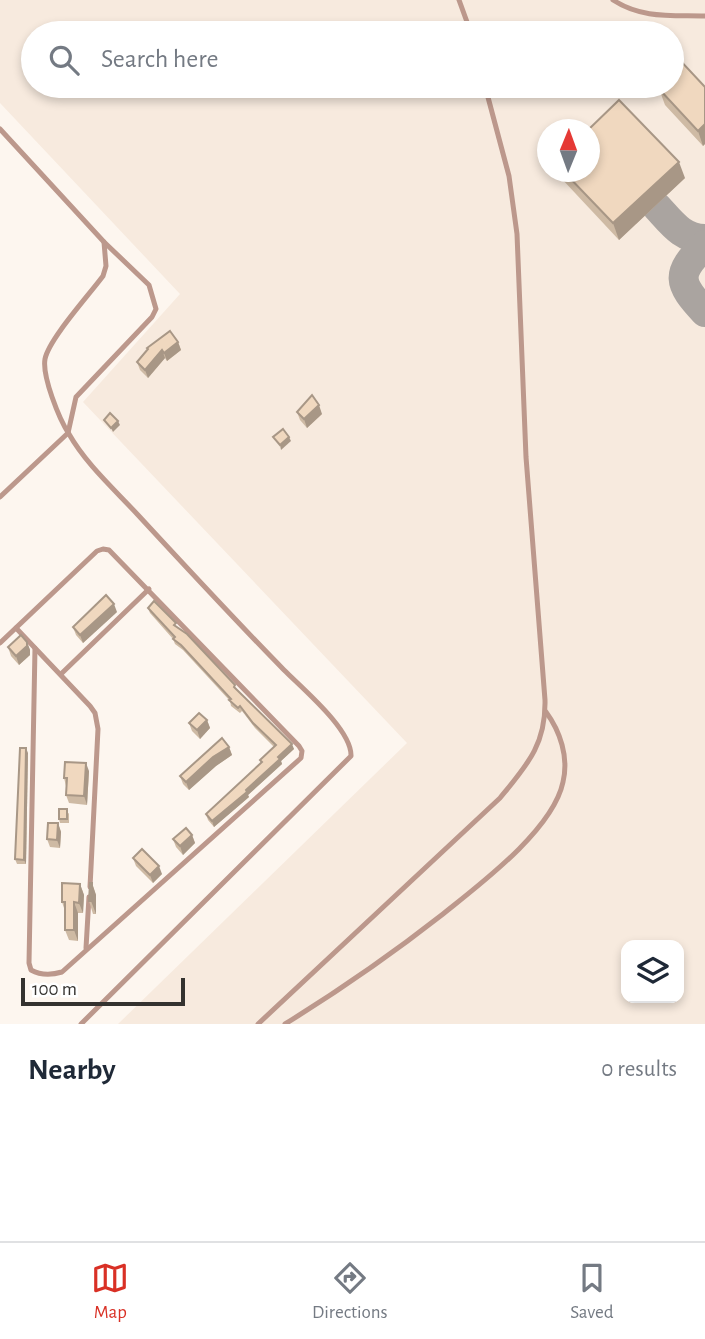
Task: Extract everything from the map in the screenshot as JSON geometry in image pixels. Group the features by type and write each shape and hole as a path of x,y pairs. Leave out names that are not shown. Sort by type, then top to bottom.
{"lane":[{"path":"459,0 467,21"},
{"path":"612,0 635,12 663,17 705,16"},
{"path":"258,1024 500,798 534,755 542,734 546,712 526,457 518,244 509,176 488,98"},
{"path":"0,129 104,242 149,285 156,309 152,317 76,397 68,433 0,497"},
{"path":"81,1024 351,756 350,744 322,709 157,536 86,458 68,433 48,383 44,369 45,357 56,336 103,276 106,266 104,242"},
{"path":"0,643 97,551 103,548 109,550 302,751 301,758 62,972 56,974 37,973 29,963 35,648"},
{"path":"61,674 149,589"},
{"path":"16,628 90,706 98,729 86,948"},
{"path":"285,1024 354,981 415,936 481,885 527,839 558,797 565,773 560,737 546,712"}],"shaded area":[{"path":"0,0 705,0 705,1024 118,1024 407,743 83,402 180,294 0,103"}],"building":[{"path":"684,65 705,87 705,124 698,131 667,98 684,98"},
{"path":"619,100 679,162 613,223 574,182 600,182 599,119"},
{"path":"170,331 178,342 164,353 162,350 145,370 137,362 147,348"},
{"path":"312,395 319,405 304,419 297,412"},
{"path":"110,413 118,421 111,428 104,420"},
{"path":"283,429 289,437 280,445 273,437"},
{"path":"106,595 114,604 80,635 73,627"},
{"path":"154,601 176,623 174,625 187,634 234,687 292,744 247,792 212,821 206,814 262,762 260,760 276,745 240,706 238,708 229,700 231,699 173,639 175,637 148,608"},
{"path":"21,635 27,646 16,656 8,647"},
{"path":"199,713 207,720 197,730 189,723"},
{"path":"222,738 229,747 213,757 186,782 180,776"},
{"path":"20,748 26,748 24,860 15,859"},
{"path":"65,762 86,763 84,796 66,795"},
{"path":"59,809 67,809 67,819 59,819"},
{"path":"48,823 58,823 57,840 47,839"},
{"path":"186,828 192,835 180,846 173,839"},
{"path":"142,849 159,866 150,875 133,858"},
{"path":"62,883 80,884 79,903 74,902 74,930 65,930"},
{"path":"90,883 92,883 89,901"}],"taxiway":[{"path":"657,207 683,233 705,239"},
{"path":"705,245 689,264 684,278 689,293 705,312"}]}
